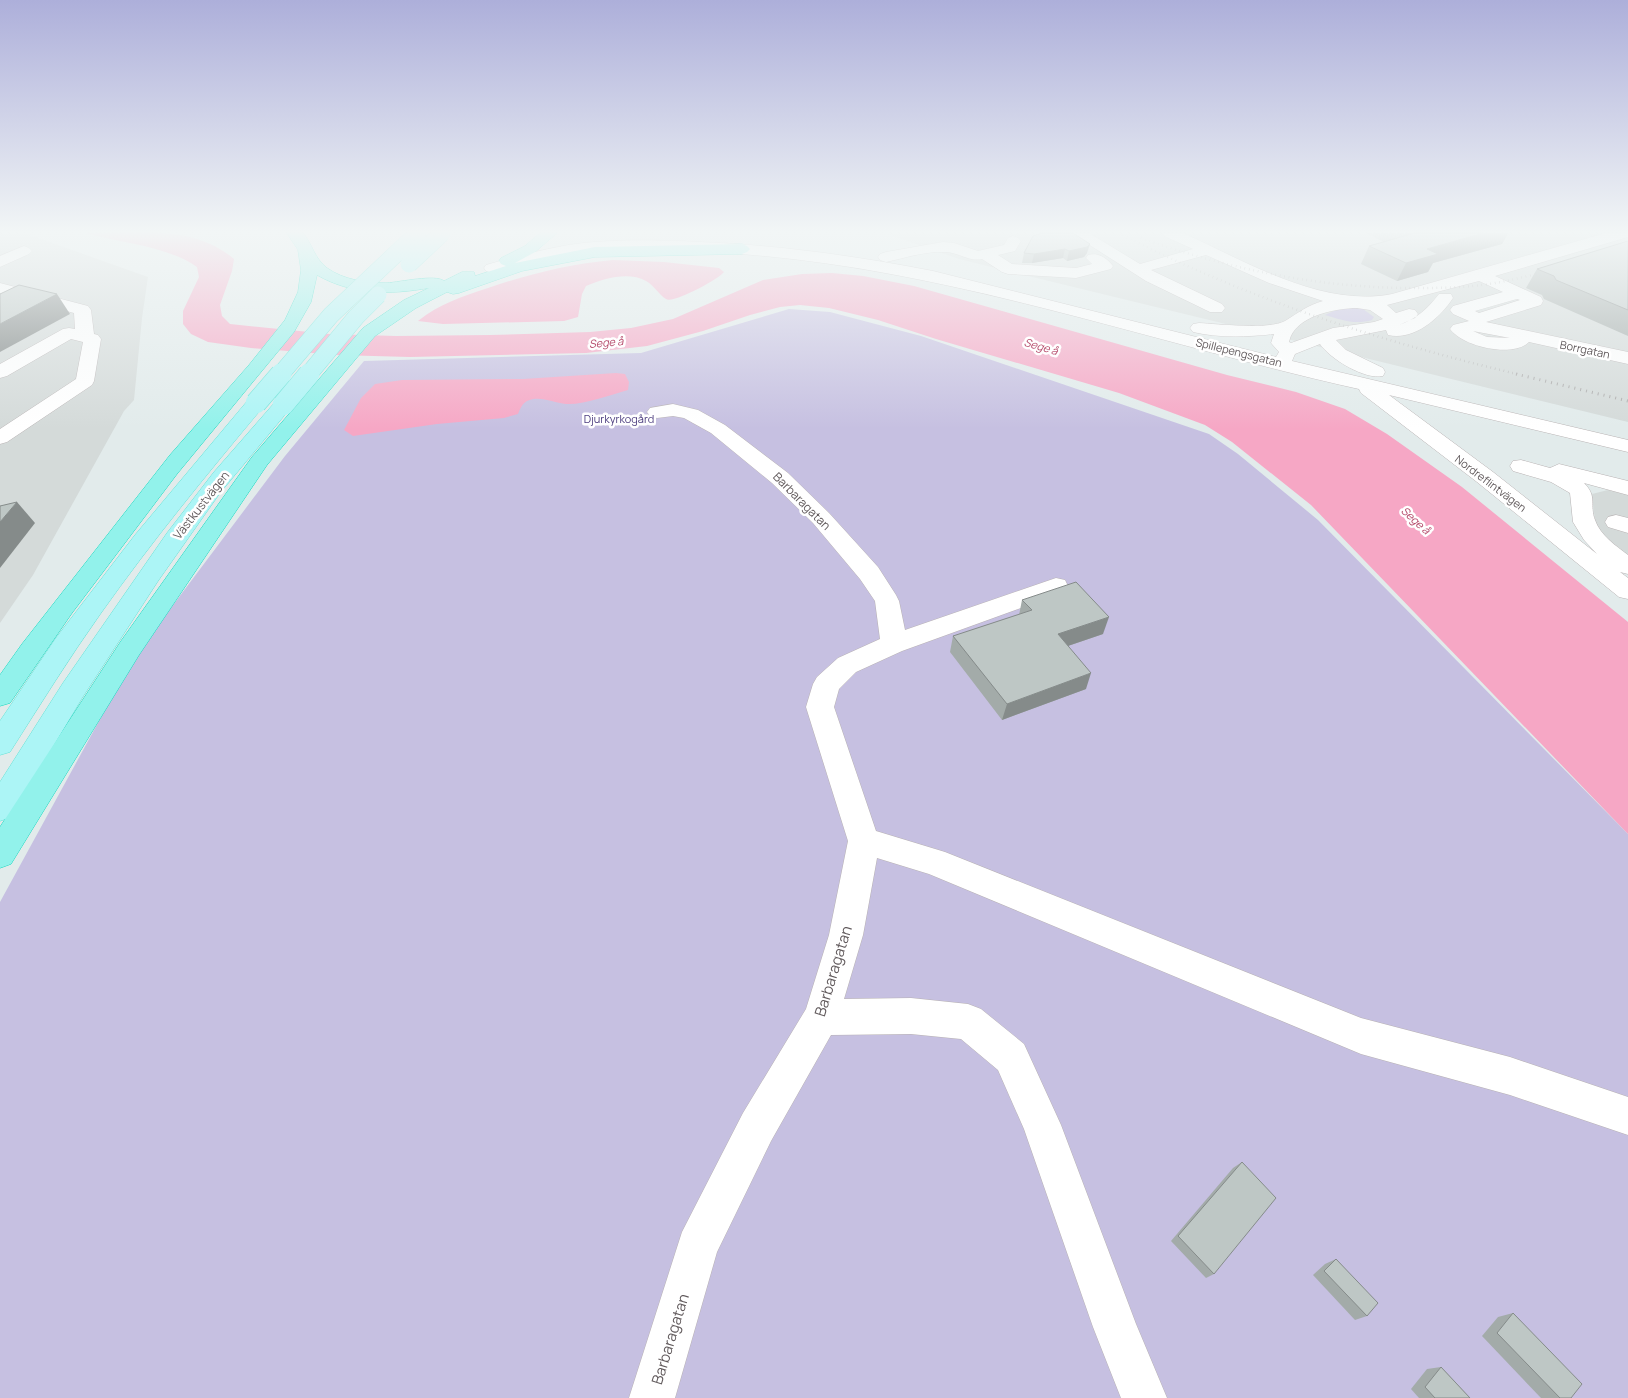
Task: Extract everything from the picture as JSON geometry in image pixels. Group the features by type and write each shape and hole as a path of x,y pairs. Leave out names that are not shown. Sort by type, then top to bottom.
{"highway":[{"path":"0,696 73,593 193,441 267,356 290,326 304,298"},
{"path":"0,854 130,648 259,461 369,332 394,313 420,298"},
{"path":"394,313 432,298"}],"main road":[{"name":"Västkustvägen","path":"0,744 106,588 175,500 256,403 331,315 349,298"},
{"name":"Västkustvägen","path":"0,808 79,680 145,581 204,500 356,317 375,298"}],"street":[{"path":"38,298 82,310 85,337"},
{"name":"Spillepengsgatan","path":"1029,298 1285,357 1376,372 1628,434"},
{"name":"Spillepengsgatan","path":"1079,298 1192,327 1285,357 1350,381 1628,446"},
{"path":"1195,298 1216,308"},
{"path":"1307,298 1313,306 1313,310"},
{"path":"1336,298 1381,308 1389,314 1393,322"},
{"path":"1397,298 1329,304 1313,310 1289,326 1280,339 1285,357 1332,334 1378,327 1444,298"},
{"path":"1357,329 1392,331 1413,327 1430,316 1445,298"},
{"path":"1498,298 1459,310 1478,319 1517,300"},
{"path":"1501,298 1517,300"},
{"path":"1192,327 1238,332 1261,331 1289,326"},
{"path":"0,372 69,333 92,339 84,381 0,438"},
{"path":"1332,334 1326,338 1327,344 1336,352 1376,372"},
{"name":"Borrgatan","path":"1534,338 1628,358"},
{"name":"Nordreflintvägen","path":"1350,381 1371,390 1628,591"},
{"name":"Barbaragatan","path":"658,412 673,410 691,414 718,429 780,478 821,518 869,573 887,601 892,625 893,644"},
{"path":"1485,478 1509,467 1520,466 1562,480 1576,487 1628,488"},
{"path":"1588,486 1583,522 1601,546 1628,567"},
{"name":"Barbaragatan","path":"652,1398 698,1247 757,1127 821,1017 846,935 864,841 820,707 827,684 847,665 893,644 1056,586"},
{"path":"864,841 934,862 1361,1036 1510,1076 1628,1116"},
{"path":"821,1017 911,1016 968,1022 1011,1057 1042,1125 1115,1327 1144,1398"}],"shaded area":[{"path":"0,298 145,298 134,400 124,411 33,575 0,623"},
{"path":"1120,298 1628,298 1628,422"},
{"path":"1608,490 1628,495 1628,560 1596,530 1592,494"}],"green space":[{"path":"1350,306 1363,309 1374,317 1372,320 1354,322 1325,315 1340,308"},
{"name":"Djurkyrkogård","path":"789,309 830,312 921,336 1209,434 1238,454 1318,520 1628,834 1628,1398 0,1398 0,902 134,657 285,456 364,361 641,353"}],"water":[{"name":"Sege å","path":"189,298 222,298 220,305 222,316 230,324 329,334 396,336 490,335 590,332 631,328 673,319 721,298 957,298 1227,375 1296,392 1345,409 1387,434 1462,487 1628,622 1628,834 1311,505 1232,442 1205,425 1119,393 878,320 829,308 800,305 780,307 750,315 703,331 647,346 586,353 410,357 337,355 251,348 208,342 191,334 183,324 183,311"},
{"path":"459,298 581,298 578,317 564,321 443,324 418,321"},
{"path":"625,374 629,382 628,390 589,401 566,404 532,399 520,408 518,414 504,418 437,424 353,436 344,430 361,398 375,384 402,380 523,379"}],"building":[{"path":"0,298 49,298 0,324"},
{"path":"1600,298 1628,298 1628,310"},
{"path":"17,502 0,522 0,506"},
{"path":"1076,582 1109,617 1058,634 1091,673 1007,704 953,636 1032,610 1022,600"},
{"path":"1242,1162 1276,1198 1214,1274 1178,1236"},
{"path":"1336,1259 1378,1303 1367,1316 1324,1271"},
{"path":"1513,1313 1582,1384 1571,1398 1560,1398 1497,1333"},
{"path":"1441,1367 1470,1398 1435,1398 1425,1387"}],"railway":[{"path":"1267,298 1367,333 1521,375"},
{"path":"1516,374 1628,401"}]}
